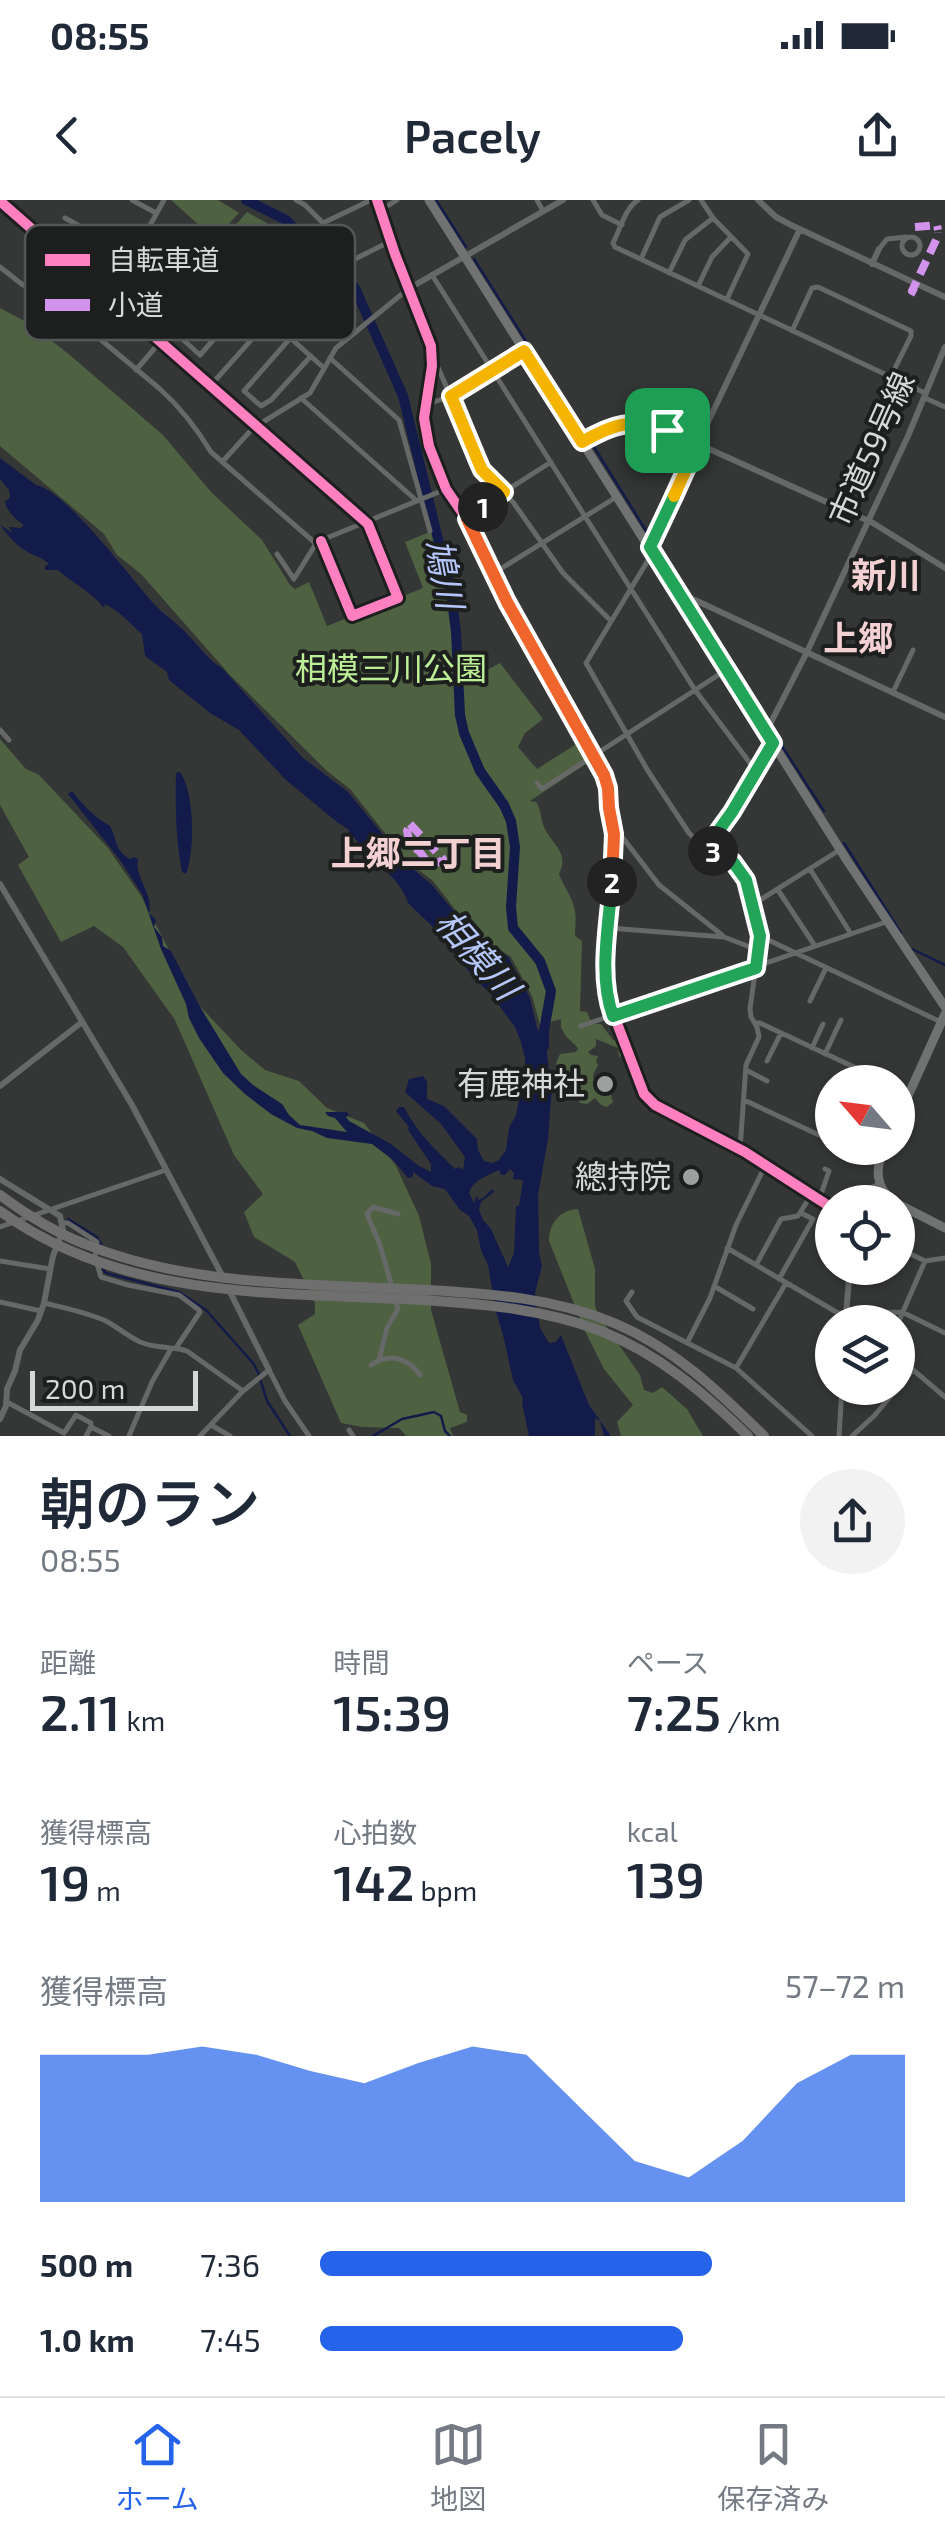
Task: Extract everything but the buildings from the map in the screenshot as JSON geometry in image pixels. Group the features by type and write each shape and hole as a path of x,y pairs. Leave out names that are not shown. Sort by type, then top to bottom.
{"highway":[{"path":"0,1195 66,1236 159,1267 250,1280 510,1296 594,1315 642,1336 681,1360 764,1436"},
{"path":"0,1211 60,1248 158,1280 249,1290 480,1304 565,1319 619,1339 664,1364 706,1396 748,1436"}],"main road":[{"path":"429,200 524,351 588,439 618,496 944,1015 915,1075"},
{"path":"878,1165 879,1184"},
{"path":"915,1213 945,1228"}],"street":[{"path":"0,200 29,225"},
{"path":"132,200 156,213"},
{"path":"149,225 164,200"},
{"path":"296,200 323,223 374,200 381,210 432,356 482,470 504,492 563,574 611,621"},
{"path":"381,210 398,200"},
{"path":"537,200 543,211"},
{"path":"355,332 408,289 562,200"},
{"path":"593,200 602,215 622,224"},
{"path":"638,200 632,203 614,246 891,377 945,407"},
{"path":"641,260 660,217 688,200"},
{"path":"701,200 748,254 726,300"},
{"path":"758,200 776,217 800,230 945,297"},
{"path":"65,218 78,225"},
{"path":"670,272 685,240 713,218"},
{"path":"740,1149 746,1070 758,1037 750,1009 760,936 746,880 727,858 694,838 680,819 586,662 651,549 800,230"},
{"path":"698,286 712,257 731,237"},
{"path":"904,251 902,242 909,237"},
{"path":"872,264 880,249 887,240 918,239 920,248 914,255 892,244 880,249"},
{"path":"355,259 391,241"},
{"path":"0,267 25,286"},
{"path":"432,276 694,690 756,771"},
{"path":"792,330 813,287 818,286 911,332 891,377"},
{"path":"101,340 173,401 210,452 314,542 446,490"},
{"path":"136,370 161,340 366,522 398,598 352,616 319,542"},
{"path":"183,340 200,355 213,340"},
{"path":"211,384 251,340"},
{"path":"289,340 244,391 260,406 271,400 310,356"},
{"path":"293,340 324,368"},
{"path":"222,462 257,426 310,393 336,348 345,340"},
{"name":"市道59号線","path":"766,732 868,521 945,347"},
{"path":"425,405 451,396 524,351"},
{"path":"432,356 425,433 446,490 467,519 507,602 607,781 614,834 608,1002 644,1094 815,1198"},
{"path":"330,358 399,420 430,531"},
{"path":"301,398 419,499"},
{"path":"588,439 615,426 636,423 667,430 868,521 945,568"},
{"path":"467,519 551,462"},
{"path":"494,573 618,496"},
{"path":"277,554 294,579 319,542"},
{"path":"680,595 945,718"},
{"path":"892,693 912,650"},
{"path":"538,784 542,789 726,670"},
{"path":"0,730 9,740"},
{"path":"706,848 773,743"},
{"path":"614,834 623,838 659,885 724,937"},
{"path":"752,904 840,850"},
{"path":"810,869 850,934"},
{"path":"0,884 132,1105 214,1261 266,1372 309,1436"},
{"path":"778,890 816,947"},
{"path":"0,902 8,898"},
{"path":"581,1026 886,922"},
{"path":"609,928 724,937 759,950"},
{"path":"760,936 826,968 944,1015"},
{"path":"810,1001 826,968"},
{"path":"825,1054 841,1020"},
{"path":"0,1086 82,1022"},
{"path":"755,1023 849,1065"},
{"path":"812,1048 823,1024"},
{"path":"767,1057 781,1033"},
{"path":"746,1070 765,1078"},
{"path":"744,1100 815,1133"},
{"path":"687,1342 765,1166"},
{"path":"0,1228 166,1170"},
{"path":"825,1185 830,1171"},
{"path":"0,1179 60,1216 63,1230 43,1307 20,1350 0,1419"},
{"path":"756,1265 781,1219 791,1219 800,1213 811,1195"},
{"path":"379,1360 387,1328 398,1306 367,1214 373,1207 398,1214"},
{"path":"736,1368 813,1220 800,1213"},
{"path":"62,1223 94,1239 95,1257 104,1278 178,1296 200,1312 152,1382 129,1436"},
{"path":"726,1248 824,1305"},
{"path":"915,1256 925,1261 945,1258"},
{"path":"0,1261 50,1269"},
{"path":"905,1305 925,1261"},
{"path":"714,1286 766,1316"},
{"path":"632,1292 626,1302 637,1317 736,1368 812,1436"},
{"path":"0,1302 77,1310 139,1341 187,1351 243,1391"},
{"path":"915,1318 945,1333"},
{"path":"371,1366 379,1360 401,1359 414,1366 420,1376"},
{"path":"200,1436 266,1372"},
{"path":"915,1372 945,1396"},
{"path":"6,1402 64,1433 76,1415 109,1436"},
{"path":"839,1436 841,1405"},
{"path":"852,1436 883,1405"},
{"path":"211,1425 230,1436"},
{"path":"86,1436 91,1427"}],"green space":[{"path":"171,200 218,200 239,213 228,225 199,225"},
{"path":"247,212 270,225 236,225"},
{"name":"相模三川公園","path":"0,308 25,321 25,340 51,340 163,435 211,492 262,540 290,585 295,589 309,582 327,626 423,588 405,542 432,531 448,595 457,677 483,672 500,663 543,719 525,733 518,747 537,769 581,741 592,760 530,801 536,802 544,827 561,854 559,874 575,911 575,936 582,941 580,1011 587,1012 592,1024 601,1024 613,1040 622,1041 627,1055 619,1057 618,1048 596,1039 596,1046 588,1052 598,1056 594,1082 609,1089 613,1102 607,1107 595,1098 587,1104 580,1103 577,1096 582,1087 575,1087 569,1070 562,1073 556,1063 560,1054 576,1052 578,1048 565,1035 561,1019 540,1025 532,996 511,957 472,931 433,881 407,861 350,789 230,675 141,574 117,555 104,534 0,446"},
{"path":"0,739 108,848 141,896 183,988 265,1070 299,1081 327,1108 364,1123 396,1166 419,1216 431,1264 431,1310 460,1412 467,1415 467,1422 450,1428 453,1436 406,1436 399,1428 341,1423 298,1325 315,1314 315,1303 295,1262 254,1237 244,1212 263,1194 234,1155 175,1020 123,947 94,926 61,942 18,865 29,857 0,805"},
{"path":"578,1209 595,1269 595,1306 599,1316 640,1375 644,1390 653,1393 662,1387 687,1409 703,1436 621,1436 617,1422 633,1405 604,1369 549,1241 557,1219"}],"water":[{"name":"相模川","path":"0,458 64,503 155,605 222,668 303,758 348,792 407,864 432,885 471,932 508,957 530,998 537,1028 546,1042 552,1087 538,1195 542,1266 535,1293 540,1328 549,1343 556,1342 561,1335 589,1405 611,1436 604,1436 600,1421 595,1418 595,1436 529,1436 523,1398 513,1380 496,1312 488,1265 469,1216 445,1189 432,1186 413,1172 413,1177 408,1178 372,1144 327,1138 297,1128 271,1114 223,1073 189,1018 186,1004 161,949 142,894 68,794 72,791 110,826 125,856 138,859 149,913 156,920 154,927 163,946 171,951 241,1074 282,1104 300,1125 347,1132 325,1112 347,1112 349,1121 431,1172 431,1164 396,1111 404,1107 434,1147 455,1169 463,1170 465,1157 441,1124 405,1092 409,1079 423,1076 427,1099 444,1106 477,1139 484,1161 499,1160 506,1150 525,1070 515,1027 437,931 408,903 392,876 349,836 349,830 286,780 239,730 210,713 169,680 167,672 145,656 142,634 120,614 105,604 104,608 58,570 45,570 49,564 12,540 0,525 13,533 9,527 24,525 7,508 9,490 0,479","holes":["510,1169 513,1179 523,1180 516,1206 514,1253 508,1267 479,1210 481,1202 494,1192 492,1189 478,1200 477,1195 474,1203 469,1193 477,1182 499,1170 501,1175"]},
{"path":"180,772 189,793 192,822 186,874 182,872 176,823 176,773"}],"waterway":[{"name":"鳩川","path":"246,200 291,225"},
{"name":"鳩川","path":"255,200 258,207"},
{"path":"436,200 466,247"},
{"path":"474,259 576,420"},
{"name":"鳩川","path":"355,288 403,396 451,592 464,733 480,771 511,821 515,847 513,928 540,961 551,991 544,1046"},
{"path":"594,447 650,537"},
{"path":"656,547 683,590"},
{"path":"741,680 765,719"},
{"path":"776,737 824,811"},
{"path":"844,843 901,933"},
{"path":"912,949 945,965"},
{"path":"68,1219 97,1237 101,1244"},
{"path":"101,1267 106,1273 179,1292 206,1310 253,1363 267,1401 290,1436"},
{"path":"373,1436 402,1419 434,1412 441,1416 450,1436"}],"marked path":[{"path":"915,227 937,225 938,230"},
{"path":"916,293 912,291 938,232"},
{"path":"410,824 443,859 441,862 428,863 410,844 410,824"}],"cycle path":[{"path":"377,200 431,346 424,418 429,446 446,489 472,527 507,602 607,781 614,834 607,997 644,1094 655,1105 745,1152 815,1197"},
{"path":"0,201 27,225"},
{"path":"158,340 368,524 398,598 352,616 321,541"}],"place":[{"name":"有鹿神社","path":"605,1084"},
{"name":"總持院","path":"691,1177"}],"district":[{"name":"新川","path":"886,576"},
{"name":"上郷","path":"858,639"},
{"name":"上郷二丁目","path":"418,854"}],"route":[{"path":"524,351 582,442 622,424 667,430 698,446 650,547 773,743 706,848 730,860 742,872 760,936 756,968 613,1016 606,984 614,834 608,788 600,766 507,602 467,519 504,492 482,470 451,396 524,351"}]}
